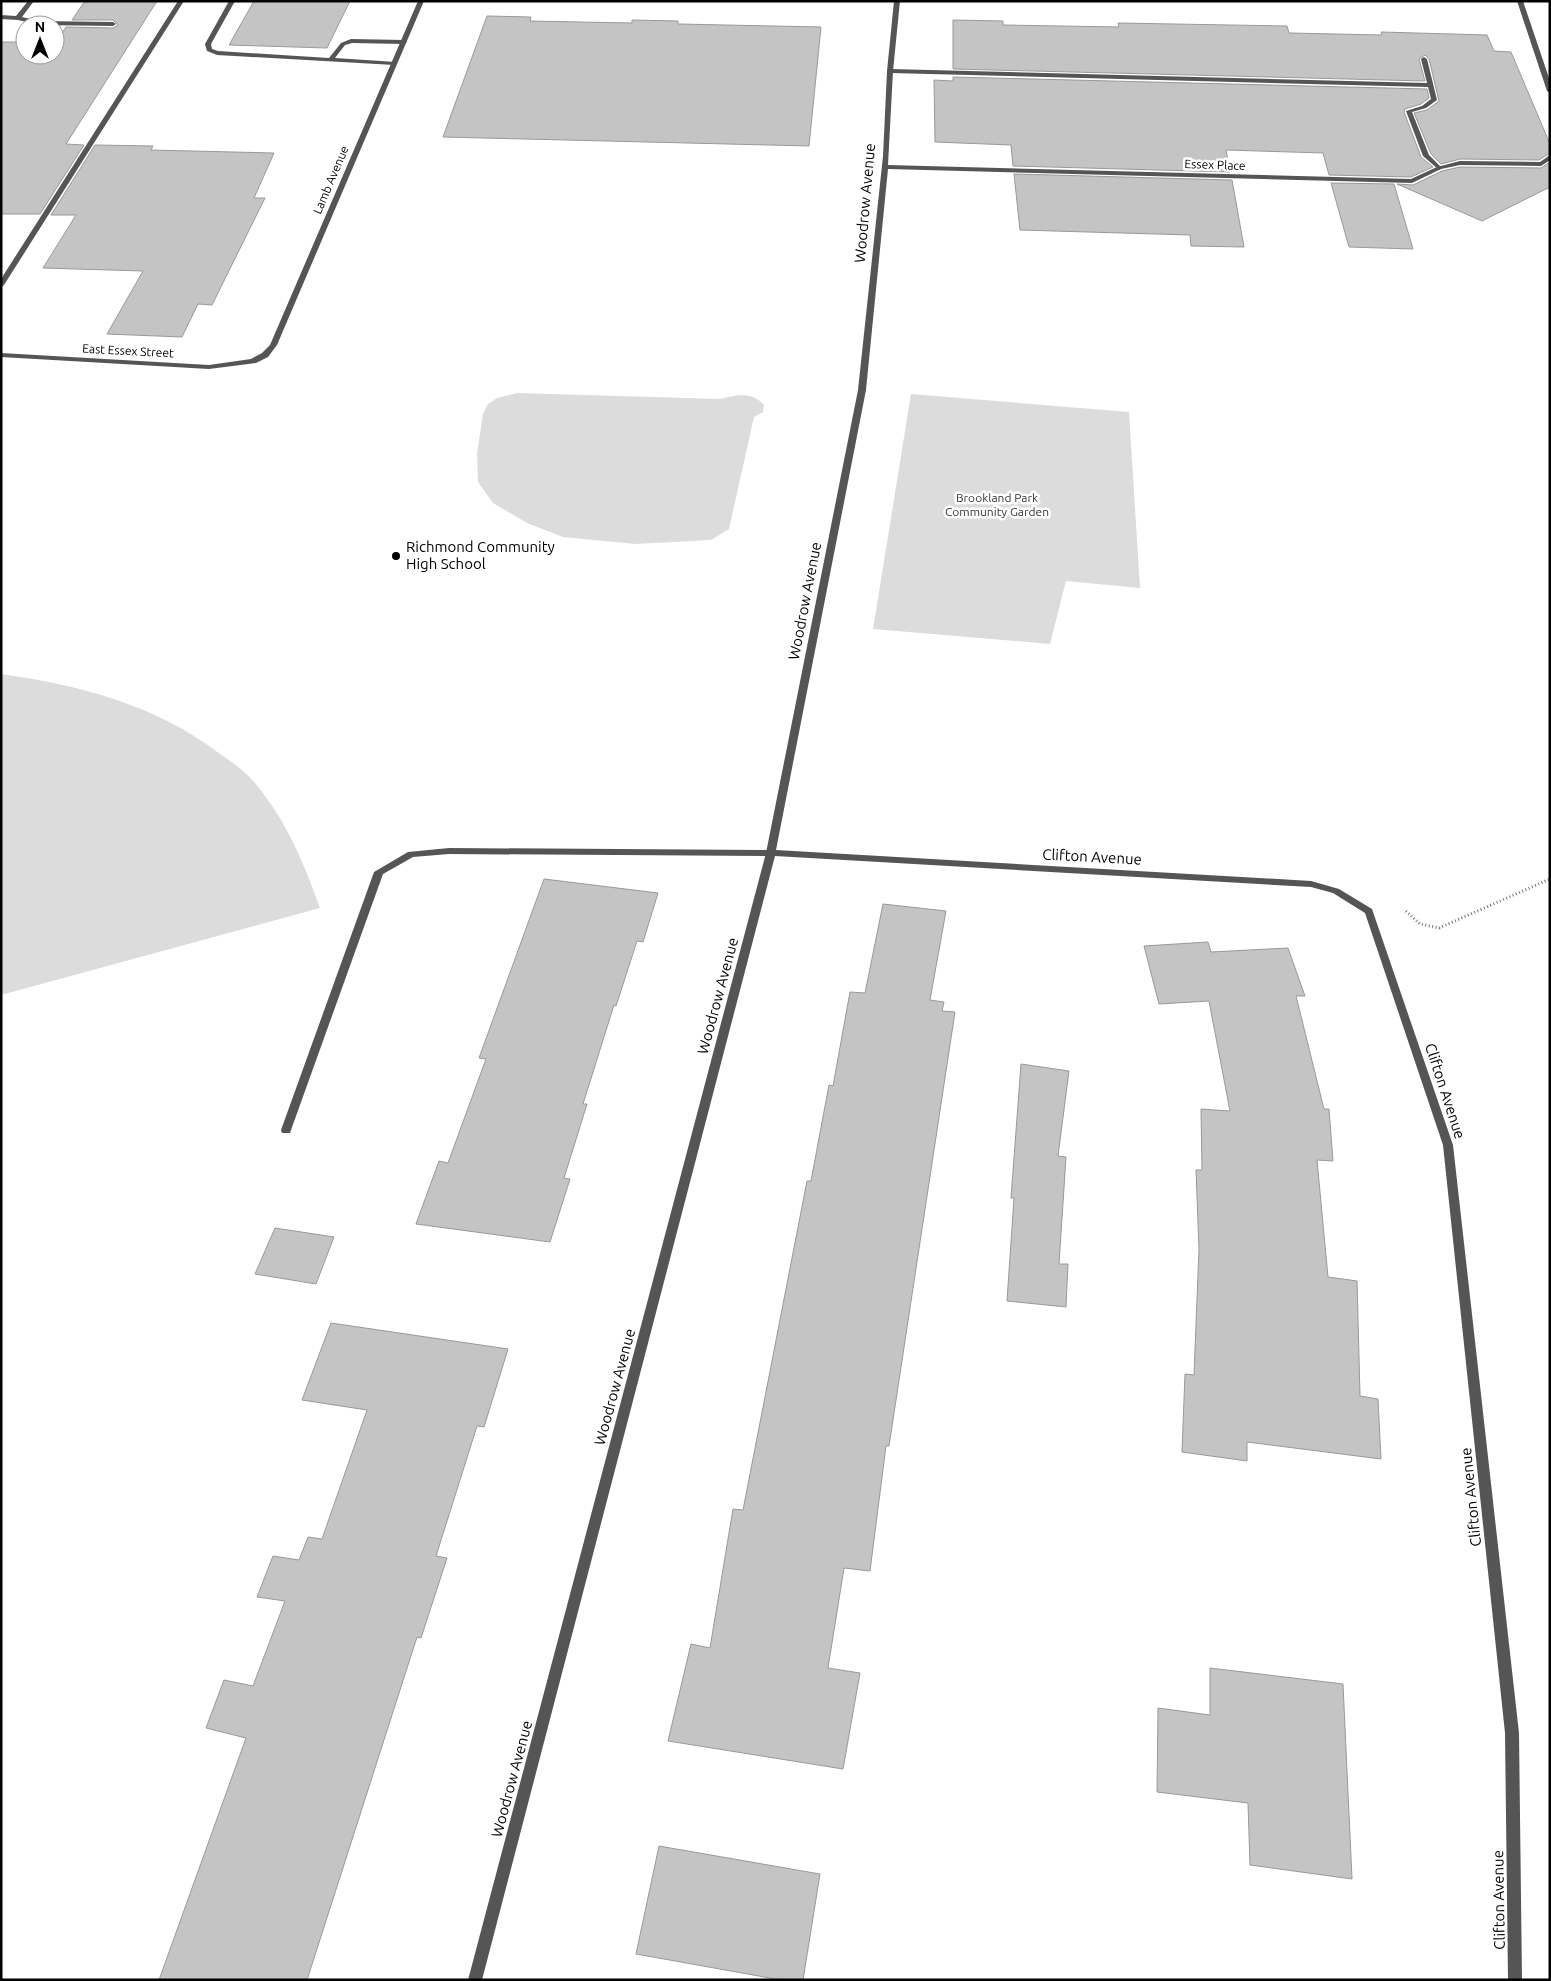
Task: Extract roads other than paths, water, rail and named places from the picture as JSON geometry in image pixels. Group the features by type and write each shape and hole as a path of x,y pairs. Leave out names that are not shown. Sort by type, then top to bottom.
{"street":[{"path":"20,15 31,1"},
{"path":"1,284 181,1"},
{"path":"232,1 208,44 209,50 217,53 394,63"},
{"name":"Lamb Avenue","path":"253,361 265,355 273,345 421,1"},
{"name":"Woodrow Avenue","path":"475,1980 771,854 862,390 884,167 896,1"},
{"path":"1520,1 1550,90"},
{"path":"1,18 15,18"},
{"path":"65,23 113,24"},
{"path":"330,60 343,44 351,41 404,42"},
{"path":"1424,59 1434,100 1424,107 1409,112 1426,156 1439,168"},
{"path":"890,71 1431,85"},
{"name":"Essex Place","path":"884,167 1412,181 1439,168 1460,163 1541,164 1550,157"},
{"name":"East Essex Street","path":"1,355 210,367 253,361"},
{"name":"Clifton Avenue","path":"286,1130 380,872 411,854 449,851 771,854 1311,884 1336,891 1369,910 1448,1146 1512,1732 1515,1980"}],"place":[{"name":"Richmond Community High School","path":"396,556"}],"park label":[{"name":"Brookland Park Community Garden","path":"997,505"}]}
